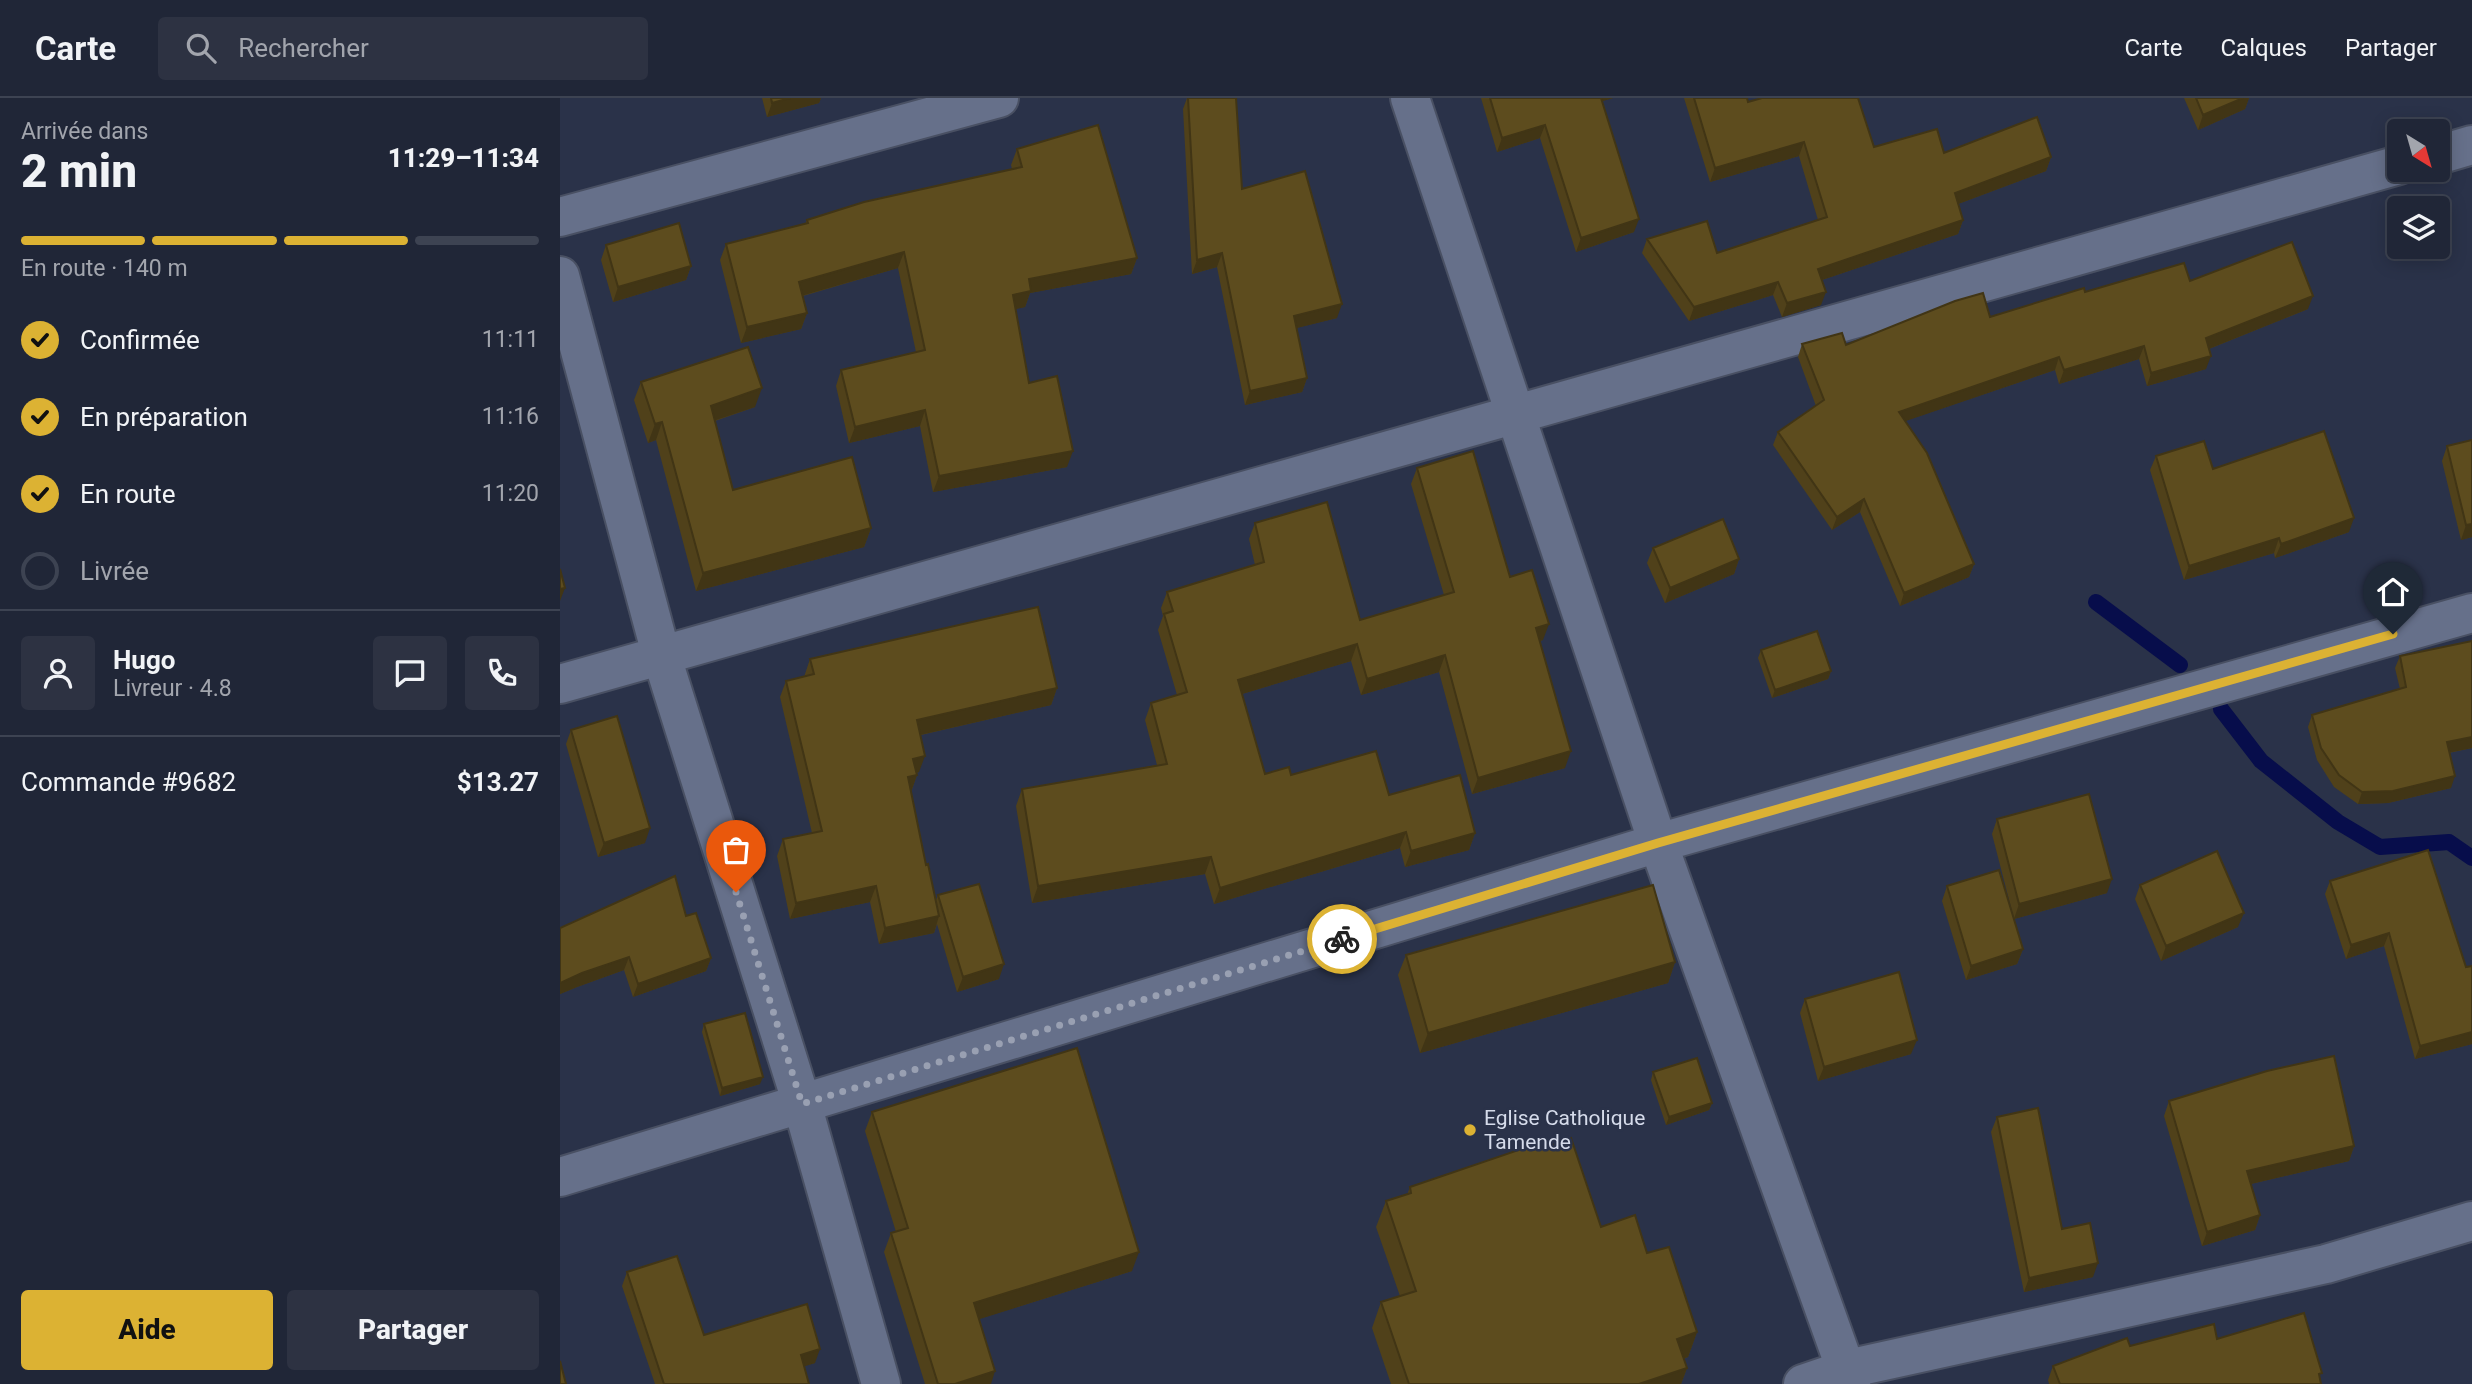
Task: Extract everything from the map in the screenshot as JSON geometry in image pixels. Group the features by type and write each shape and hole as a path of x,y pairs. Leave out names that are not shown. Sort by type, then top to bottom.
{"street":[{"path":"560,217 999,98"},
{"path":"1410,98 1658,843 1849,1377"},
{"path":"2450,151 2472,145"},
{"path":"560,684 2387,168"},
{"path":"560,276 661,654 802,1104 881,1384"},
{"path":"560,1177 1658,843 2472,612"},
{"path":"1803,1384 1849,1377 2326,1264 2472,1221"}],"building":[{"path":"771,98 790,98 772,103"},
{"path":"1188,98 1236,98 1242,189 1305,171 1342,304 1294,316 1307,378 1250,391 1222,253 1197,260"},
{"path":"1490,98 1601,98 1639,219 1581,238 1545,125 1502,138"},
{"path":"1694,98 1747,98 1748,102 1762,98 1858,98 1874,147 1937,129 1944,153 2037,117 2051,157 1955,193 1963,220 1818,269 1826,292 1787,303 1778,282 1694,307 1647,239 1707,221 1717,253 1827,217 1804,142 1715,168"},
{"path":"2196,98 2243,98 2203,115"},
{"path":"1098,125 1137,258 1029,279 1031,291 1013,295 1029,383 1057,376 1073,451 939,476 925,410 855,427 841,370 925,350 904,252 799,282 807,313 747,327 726,244 808,223 807,220 864,202 1022,167 1017,149"},
{"path":"679,223 691,266 618,287 606,245"},
{"path":"2292,242 2313,296 2206,338 2211,356 2151,373 2144,346 2064,370 2059,357 1899,412 1927,453 1974,564 1904,593 1864,499 1837,517 1778,432 1824,400 1802,344 1842,333 1846,345 1955,301 1983,293 1990,317 2084,288 2085,292 2184,263 2190,281"},
{"path":"748,347 762,388 711,406 733,490 852,457 871,528 703,573 662,422 655,424 641,382"},
{"path":"2324,431 2354,518 2281,544 2279,538 2189,566 2156,456 2204,441 2213,469"},
{"path":"2472,440 2472,524 2466,525 2447,446"},
{"path":"1473,451 1510,577 1532,570 1549,624 1536,628 1571,751 1478,778 1445,655 1367,679 1357,644 1238,680 1265,774 1289,767 1291,775 1376,751 1389,795 1460,775 1475,833 1411,851 1406,832 1220,888 1211,857 1038,886 1022,789 1167,764 1151,703 1187,692 1164,614 1173,611 1167,592 1264,562 1255,523 1327,502 1360,620 1454,592 1417,468"},
{"path":"1723,519 1739,559 1670,588 1653,548"},
{"path":"560,569 565,588 560,589"},
{"path":"1038,607 1057,688 917,720 925,756 913,759 917,775 908,777 939,916 885,928 876,886 796,903 783,839 822,831 786,681 814,674 810,659"},
{"path":"1817,631 1831,671 1775,690 1761,650"},
{"path":"2472,641 2472,737 2447,742 2455,776 2393,791 2362,792 2339,775 2321,748 2312,715 2406,687 2400,656"},
{"path":"617,716 650,828 604,843 571,730"},
{"path":"2089,794 2112,879 2019,904 1997,819"},
{"path":"2428,850 2466,967 2472,966 2472,1032 2420,1046 2389,933 2351,945 2330,881"},
{"path":"2217,851 2244,913 2166,946 2140,885"},
{"path":"1999,870 2023,949 1971,966 1947,886"},
{"path":"675,876 686,916 696,913 711,958 638,984 629,957 560,983 560,928"},
{"path":"979,884 1004,964 963,977 938,895"},
{"path":"1653,885 1675,962 1428,1033 1406,955"},
{"path":"1899,972 1917,1040 1824,1067 1805,999"},
{"path":"745,1013 763,1077 722,1088 704,1024"},
{"path":"1077,1048 1139,1252 974,1303 995,1371 955,1384 938,1384 891,1233 908,1228 872,1112"},
{"path":"2334,1056 2354,1146 2247,1171 2260,1215 2207,1232 2169,1101 2267,1071"},
{"path":"1697,1058 1712,1103 1669,1117 1653,1072"},
{"path":"2038,1108 2062,1229 2090,1223 2098,1263 2029,1278 1997,1117"},
{"path":"1571,1138 1601,1227 1635,1215 1647,1253 1669,1247 1697,1332 1677,1339 1687,1368 1639,1384 1409,1384 1381,1302 1416,1291 1386,1201 1411,1193 1410,1187 1542,1142 1545,1148"},
{"path":"677,1256 704,1335 807,1304 820,1349 801,1355 809,1384 664,1384 627,1272"},
{"path":"2304,1313 2322,1373 2319,1374 2321,1384 2060,1384 2053,1366 2127,1338 2130,1346 2214,1324 2217,1339"},
{"path":"560,1361 566,1384 560,1384"}],"waterway":[{"path":"2096,602 2180,665"},
{"path":"2221,709 2261,761 2338,822 2380,847 2449,842 2472,858"}],"way so far":[{"path":"736,892 802,1104 1342,939"}],"place":[{"name":"Eglise Catholique Tamende","path":"1470,1130"}],"route":[{"path":"1342,939 1658,843 2393,634"}]}
